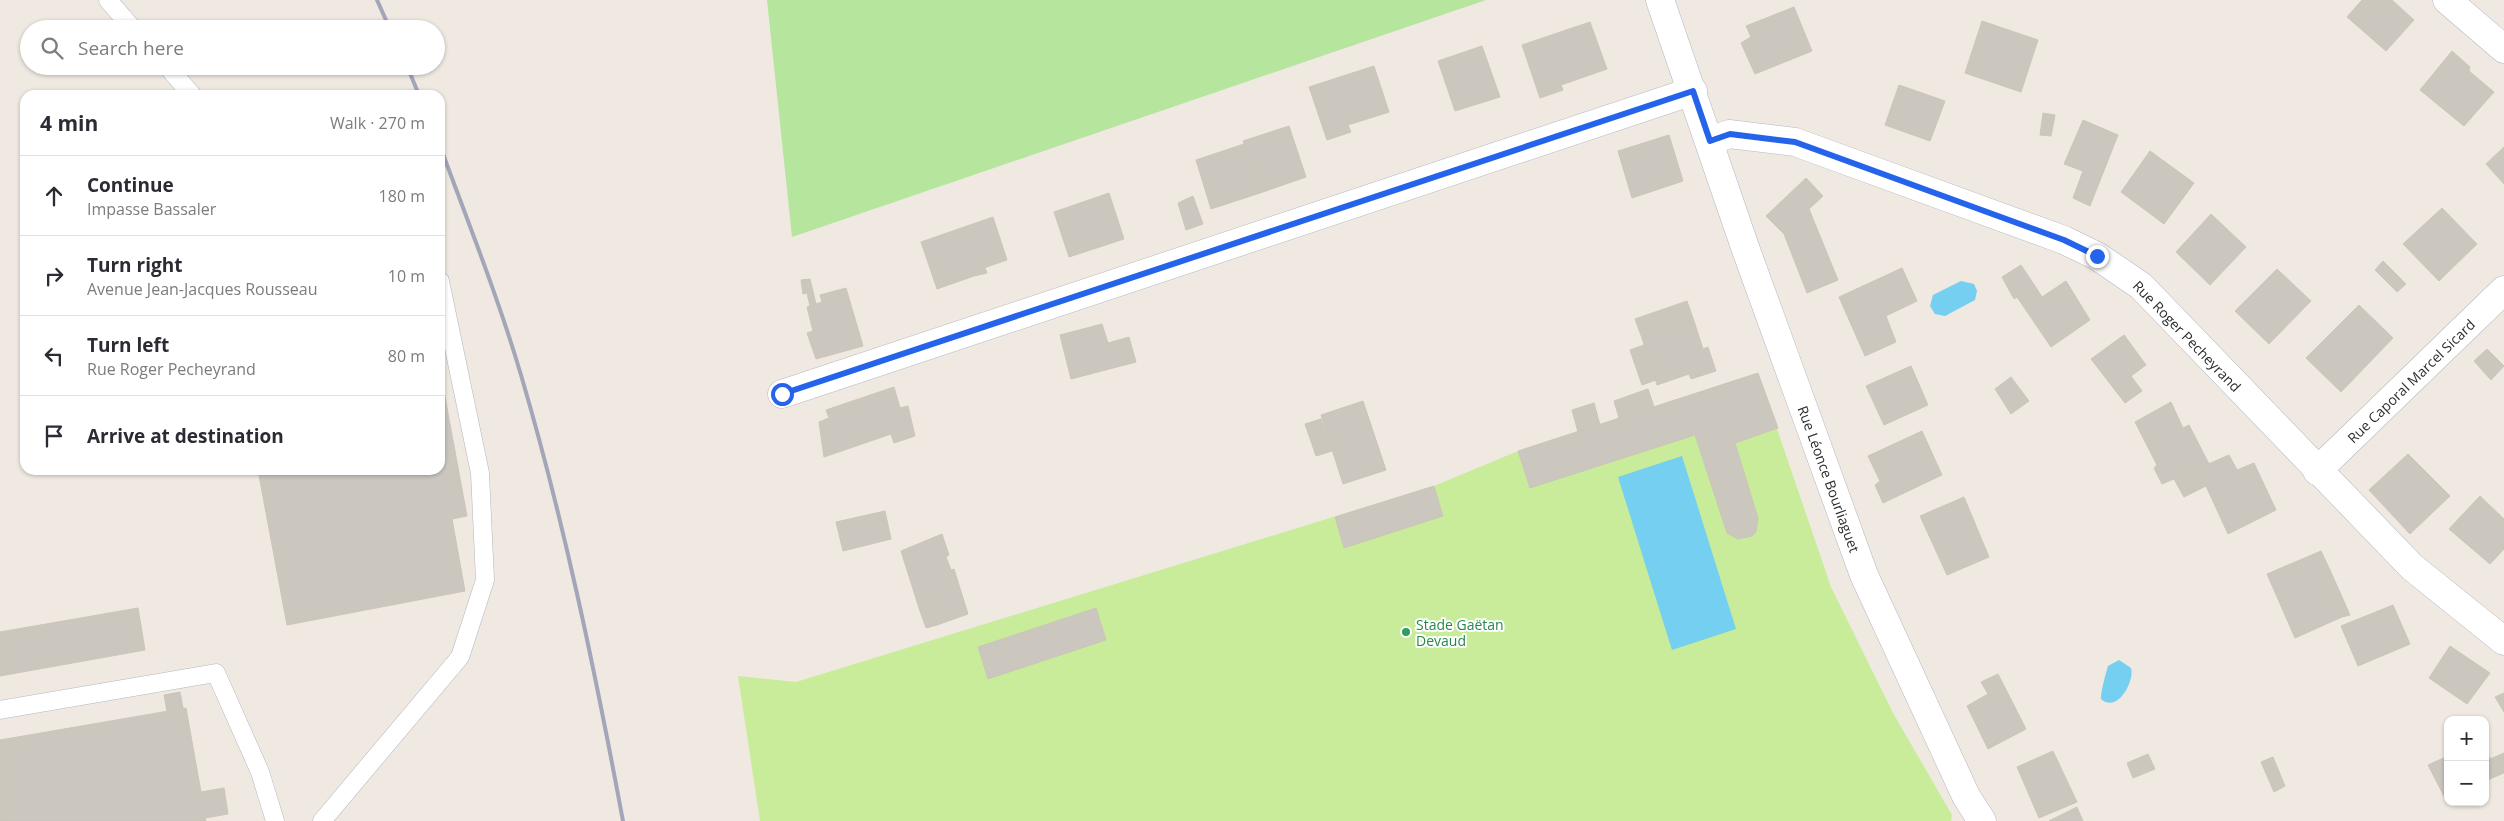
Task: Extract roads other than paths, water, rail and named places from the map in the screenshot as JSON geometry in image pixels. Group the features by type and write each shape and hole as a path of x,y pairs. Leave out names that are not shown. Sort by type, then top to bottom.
{"street":[{"name":"Rue Léonce Bourliaguet","path":"1660,0 1750,259 1864,575 1966,796 1982,821"},
{"path":"2447,0 2504,48"},
{"path":"782,394 1693,91"},
{"name":"Rue Roger Pecheyrand","path":"1707,133 1795,142 2064,240 2097,256 2141,286 2317,471 2412,567 2504,641"},
{"name":"Rue Caporal Marcel Sicard","path":"2317,471 2504,290"}],"lane":[{"path":"108,0 125,20"},
{"path":"175,75 188,90"},
{"path":"322,821 460,658 485,580 480,473 445,305"},
{"path":"0,710 216,673 260,772 275,821"}],"water":[{"path":"1961,281 1974,284 1977,291 1975,300 1945,316 1935,314 1930,306 1933,295"},
{"path":"1682,456 1736,629 1672,650 1618,477"},
{"path":"2119,660 2131,668 2132,674 2127,687 2119,699 2107,703 2101,699 2103,683 2108,666"}],"railway":[{"path":"377,0 386,20"},
{"path":"411,75 417,90"},
{"path":"445,160 503,317 537,430 578,596 623,821"}],"place":[{"name":"Stade Gaëtan Devaud","path":"1406,632"}]}
